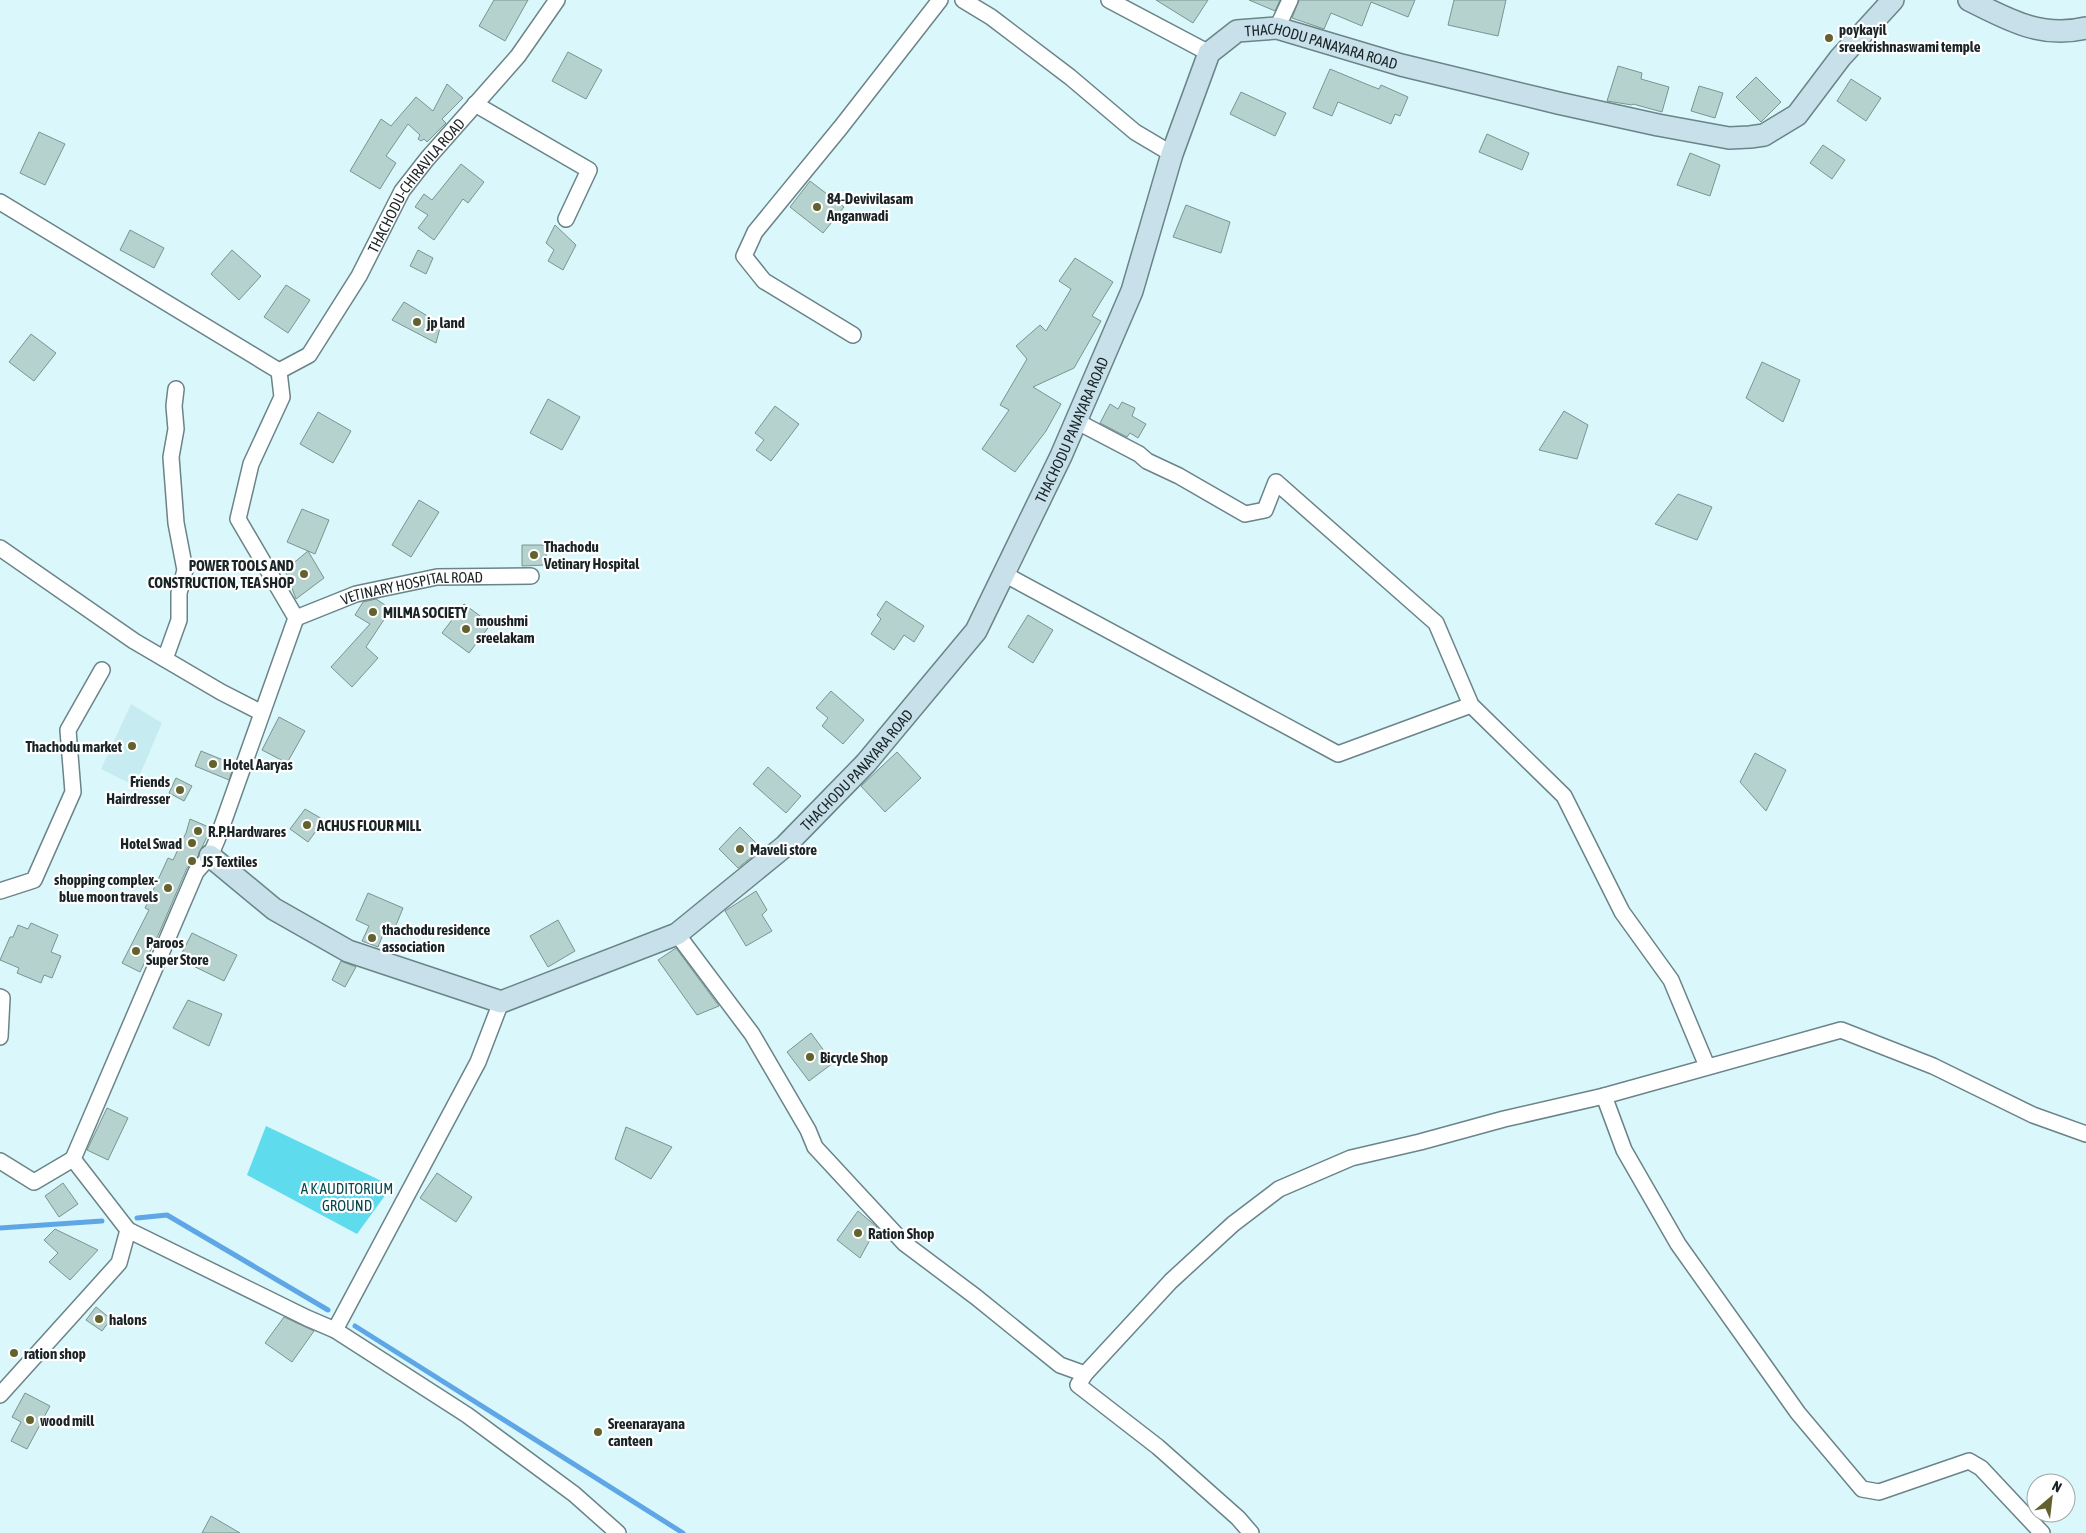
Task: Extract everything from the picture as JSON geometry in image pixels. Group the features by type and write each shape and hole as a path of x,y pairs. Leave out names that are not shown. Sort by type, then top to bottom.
{"main road":[{"name":"THACHODU PANAYARA ROAD","path":"501,1002 677,934 785,846 866,763 976,631 1076,421 1132,291 1172,154 1209,53 1237,31 1277,28 1400,65 1558,103 1658,125 1729,138 1764,135 1797,115 1840,58 1893,0"},
{"path":"1968,0 2033,29 2064,31 2086,28"},
{"path":"210,856 274,909 348,951 501,1002"}],"street":[{"name":"THACHODU-CHIRAVILA ROAD","path":"279,371 309,355 359,276 402,191 427,159 518,56 557,0"},
{"path":"853,335 764,281 744,256 755,232 853,112 940,0"},
{"path":"963,0 991,18 1070,77 1135,132 1172,154"},
{"path":"1109,0 1209,53"},
{"path":"1277,28 1290,0"},
{"path":"475,104 589,170 566,220"},
{"path":"0,202 279,371 282,397 251,464 238,519 296,618 210,856 196,872 73,1159 34,1182 0,1161"},
{"path":"165,659 179,620 179,593 186,570 176,523 171,457 176,429 174,406 176,389"},
{"path":"1076,421 1245,514 1265,510 1276,482 1436,623 1470,704 1564,796 1622,912 1671,980 1707,1066"},
{"path":"0,548 134,641 262,713"},
{"path":"1004,574 1338,754 1470,704"},
{"name":"VETINARY HOSPITAL ROAD","path":"296,618 356,594 437,577 531,576"},
{"path":"0,891 34,880 73,792 68,730 102,670"},
{"path":"677,934 752,1034 808,1130 814,1148 904,1243 976,1297 1060,1365 1085,1374"},
{"path":"0,997 2,998 0,1037"},
{"path":"335,1330 478,1062 501,1002"},
{"path":"1251,1533 1238,1518 1158,1447 1078,1385 1085,1374 1171,1281 1233,1224 1279,1189 1351,1158 1604,1096 1841,1030 1933,1066 2033,1115 2086,1134"},
{"path":"1604,1096 1624,1150 1678,1244 1798,1413 1862,1489 1879,1492 1969,1461 1981,1468 2042,1533"},
{"path":"73,1159 128,1230 335,1330 467,1415 574,1494 618,1533"},
{"path":"0,1395 119,1263 128,1230"}],"shaded area":[{"name":"Thachodu market","path":"131,704 162,723 135,786 101,769"}],"green space":[{"name":"A K AUDITORIUM GROUND","path":"266,1126 392,1186 357,1234 247,1175"}],"building":[{"path":"494,0 528,0 505,41 479,26"},
{"path":"1156,0 1208,0 1193,23"},
{"path":"1249,0 1280,0 1275,11"},
{"path":"1299,0 1415,0 1408,17 1371,2 1362,26 1331,13 1324,29 1292,18"},
{"path":"1454,0 1506,0 1498,36 1448,25"},
{"path":"568,52 602,70 586,99 552,81"},
{"path":"1618,66 1642,73 1641,79 1669,87 1662,112 1633,104 1607,101"},
{"path":"1330,69 1379,89 1381,85 1408,97 1400,116 1395,114 1391,124 1338,102 1332,116 1313,108"},
{"path":"1756,77 1781,102 1761,122 1736,97"},
{"path":"1851,79 1881,98 1866,121 1837,101"},
{"path":"447,84 463,98 442,119 446,123 427,142 424,139 421,141 418,139 420,135 408,124 386,156 396,163 380,189 350,171 381,119 391,126 416,97 433,111"},
{"path":"1699,86 1723,93 1715,118 1691,111"},
{"path":"1241,92 1286,113 1275,136 1230,114"},
{"path":"39,132 65,144 45,185 20,173"},
{"path":"1487,134 1529,153 1522,170 1479,152"},
{"path":"1823,145 1845,160 1832,179 1810,163"},
{"path":"1690,153 1720,165 1710,196 1677,185"},
{"path":"461,164 484,182 468,203 463,199 434,240 418,228 428,215 415,207 424,194 432,200"},
{"name":"84-Devivilasam Anganwadi","path":"810,181 844,207 823,233 790,207"},
{"path":"1186,205 1230,222 1221,253 1173,237"},
{"path":"555,225 576,245 563,270 548,261 554,250 546,243"},
{"path":"130,230 164,248 154,268 120,250"},
{"path":"232,250 261,276 239,300 211,274"},
{"path":"418,250 433,258 426,274 410,266"},
{"path":"1075,258 1113,282 1092,316 1101,321 1074,368 1033,387 1061,404 1046,431 1015,472 982,449 1009,410 1000,405 1027,359 1016,346 1040,325 1046,331 1071,289 1059,281"},
{"path":"286,285 310,300 288,333 264,317"},
{"name":"jp land","path":"404,302 441,324 436,343 392,320"},
{"path":"31,334 56,353 34,381 9,362"},
{"path":"1762,362 1800,380 1783,422 1746,398"},
{"path":"548,399 580,417 562,450 530,433"},
{"path":"1122,402 1135,408 1132,416 1146,424 1138,438 1130,433 1127,437 1100,423 1110,404 1118,409"},
{"path":"775,406 799,424 771,461 756,450 764,440 755,433"},
{"path":"1564,411 1588,425 1577,459 1539,450"},
{"path":"318,412 351,431 333,463 300,444"},
{"path":"1678,494 1712,507 1697,540 1655,524"},
{"path":"419,500 439,512 411,557 392,545"},
{"path":"302,509 329,520 315,554 287,542"},
{"name":"Thachodu Vetinary Hospital","path":"522,545 546,545 546,565 522,566"},
{"name":"POWER TOOLS AND CONSTRUCTION, TEA SHOP","path":"308,551 324,578 296,599 285,570"},
{"path":"376,599 391,609 366,647 378,658 352,687 331,667 370,624 355,615 363,602"},
{"path":"886,601 924,626 914,642 904,635 894,650 871,634 881,619 877,615"},
{"name":"moushmi sreelakam","path":"464,604 491,624 469,653 442,633"},
{"path":"1028,615 1053,630 1033,663 1008,647"},
{"path":"831,691 864,720 843,744 822,726 828,718 816,708"},
{"path":"279,717 305,731 287,763 262,750"},
{"name":"Hotel Aaryas","path":"201,751 228,762 233,768 229,780 195,766"},
{"path":"897,752 921,778 885,812 861,786"},
{"path":"1755,753 1786,770 1766,811 1740,782"},
{"path":"768,767 801,796 786,813 753,784"},
{"name":"Friends Hairdresser","path":"176,778 192,786 184,801 169,793"},
{"name":"ACHUS FLOUR MILL","path":"305,809 324,820 308,842 290,829"},
{"path":"190,819 211,828 198,856 187,868 140,972 122,963 149,910 145,908 168,858 173,860 186,833"},
{"name":"Maveli store","path":"740,827 762,849 738,868 719,849"},
{"path":"756,891 767,910 762,915 772,931 746,946 725,911"},
{"path":"368,893 403,908 392,935 384,932 378,947 362,941 369,926 356,920"},
{"path":"558,920 575,951 548,967 530,936"},
{"path":"31,923 58,935 51,952 61,956 52,978 44,975 41,983 17,973 19,968 0,960 10,937 13,937 18,925 28,929"},
{"path":"192,933 237,955 224,981 179,959"},
{"path":"676,948 719,1006 697,1015 658,960"},
{"path":"341,961 356,967 345,987 332,980"},
{"path":"188,1000 222,1014 209,1046 173,1028"},
{"name":"Bicycle Shop","path":"811,1033 833,1063 809,1081 787,1052"},
{"path":"107,1108 128,1118 108,1160 87,1150"},
{"path":"626,1127 672,1147 651,1179 615,1159"},
{"path":"437,1173 472,1197 456,1222 420,1198"},
{"path":"63,1183 78,1204 59,1217 45,1196"},
{"name":"Ration Shop","path":"858,1211 877,1227 860,1258 837,1240"},
{"path":"55,1229 98,1250 70,1280 49,1262 58,1253 44,1240"},
{"name":"halons","path":"96,1307 111,1319 102,1331 86,1320"},
{"path":"284,1317 314,1331 292,1362 265,1343"},
{"name":"wood mill","path":"25,1393 50,1406 27,1449 11,1441 21,1422 12,1417"},
{"path":"211,1516 240,1533 202,1533"}],"waterway":[{"path":"137,1218 167,1215 328,1310"},
{"path":"0,1228 102,1221"},
{"path":"355,1326 683,1533"}],"place":[{"name":"poykayil sreekrishnaswami temple","path":"1829,38"},
{"name":"84-Devivilasam Anganwadi","path":"817,207"},
{"name":"jp land","path":"417,322"},
{"name":"Thachodu Vetinary Hospital","path":"534,555"},
{"name":"POWER TOOLS AND CONSTRUCTION, TEA SHOP","path":"304,574"},
{"name":"MILMA SOCIETY","path":"373,612"},
{"name":"moushmi sreelakam","path":"466,629"},
{"name":"Thachodu market","path":"132,746"},
{"name":"Hotel Aaryas","path":"213,764"},
{"name":"Friends Hairdresser","path":"180,790"},
{"name":"ACHUS FLOUR MILL","path":"307,825"},
{"name":"R.P.Hardwares","path":"198,831"},
{"name":"Hotel Swad","path":"192,843"},
{"name":"Maveli store","path":"740,849"},
{"name":"JS Textiles","path":"192,861"},
{"name":"shopping complex- blue moon travels","path":"168,888"},
{"name":"thachodu residence association","path":"372,938"},
{"name":"Paroos Super Store","path":"136,951"},
{"name":"Bicycle Shop","path":"810,1057"},
{"name":"Ration Shop","path":"858,1233"},
{"name":"halons","path":"99,1319"},
{"name":"ration shop","path":"14,1353"},
{"name":"wood mill","path":"30,1420"},
{"name":"Sreenarayana canteen","path":"598,1432"}]}
